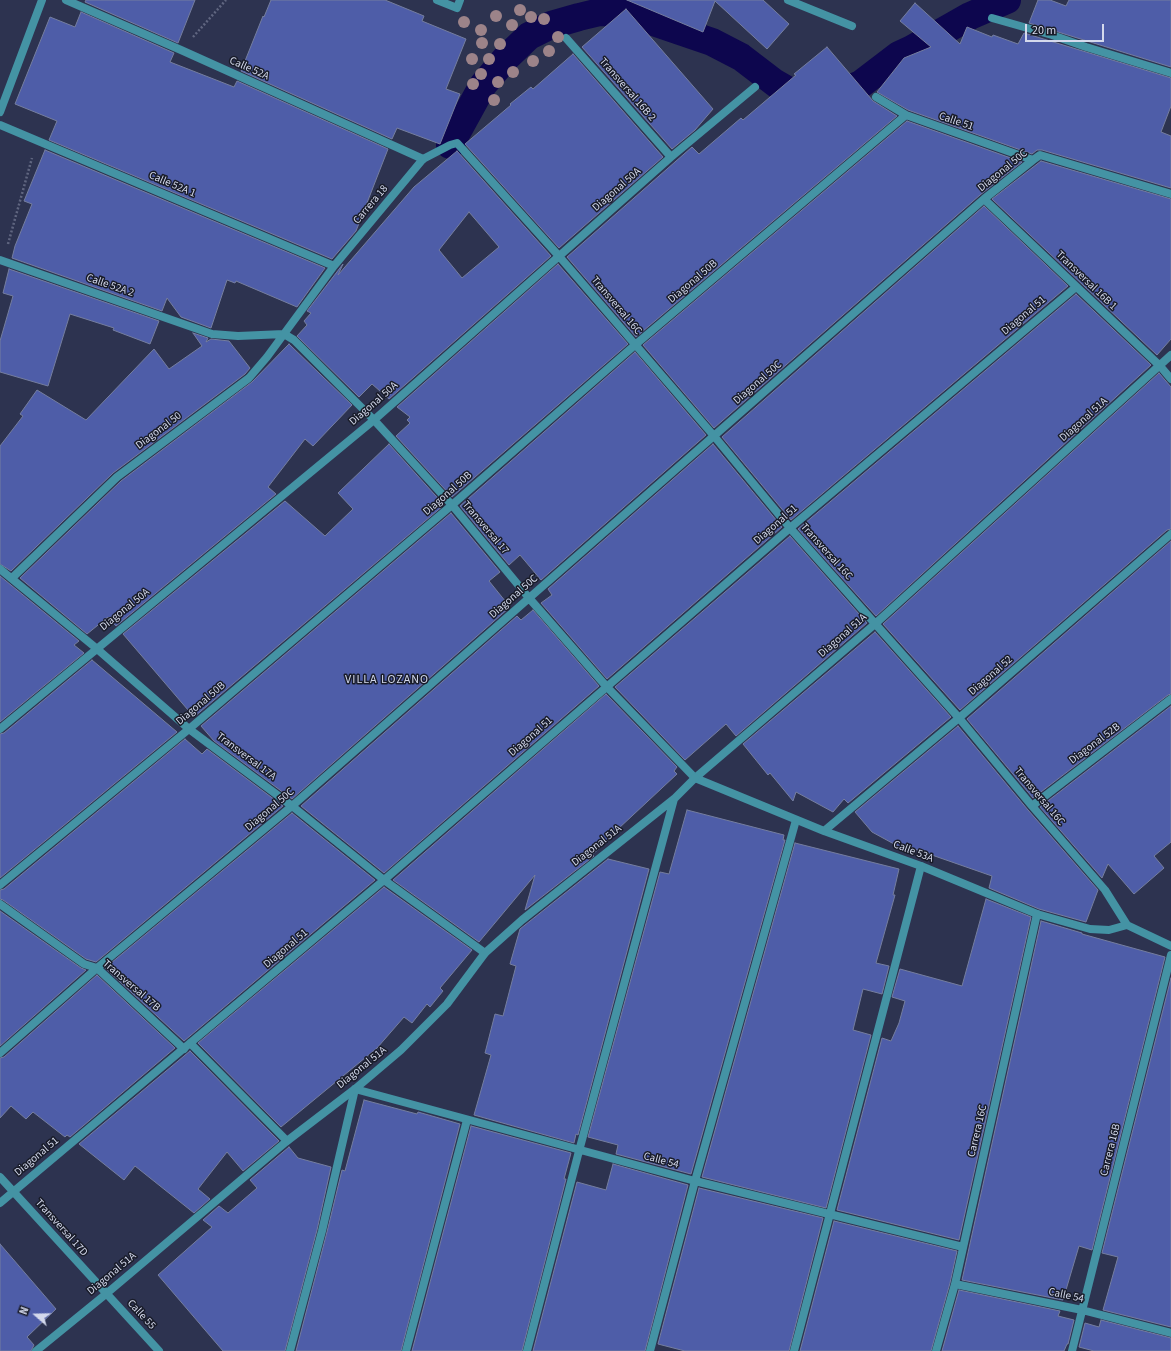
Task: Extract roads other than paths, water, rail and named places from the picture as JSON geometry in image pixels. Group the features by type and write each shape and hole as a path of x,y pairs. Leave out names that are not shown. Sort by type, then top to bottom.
{"street":[{"path":"0,112 42,0"},
{"name":"Calle 52A","path":"66,0 423,159"},
{"path":"437,0 458,4"},
{"path":"788,0 852,26"},
{"path":"992,18 1052,35 1171,73"},
{"name":"Transversal 16B 2","path":"566,38 671,157"},
{"name":"Diagonal 50A","path":"0,729 96,648 374,420 671,157 755,87"},
{"name":"Calle 51","path":"876,97 906,115 1033,160"},
{"name":"Diagonal 50B","path":"0,885 190,728 452,505 635,345 906,115"},
{"name":"Calle 52A 1","path":"0,124 334,266"},
{"name":"Carrera 18","path":"312,295 334,266 423,159 457,143"},
{"name":"Transversal 16C","path":"457,143 558,256 714,436 790,528 959,718 1032,806 1105,890 1127,925"},
{"name":"Diagonal 50C","path":"0,1053 97,968 292,806 984,200 1033,160 1040,155 1171,194"},
{"name":"Transversal 16B 1","path":"984,200 1160,366 1171,379"},
{"name":"Calle 52A 2","path":"2,260 212,334 238,336 284,334"},
{"name":"Diagonal 51","path":"0,1204 384,880 790,528 1076,287"},
{"name":"Diagonal 50","path":"12,578 117,477 249,378 267,357 312,295"},
{"name":"Transversal 17","path":"284,334 294,340 374,420 452,505 529,598 606,686 695,778"},
{"name":"Diagonal 51A","path":"36,1351 106,1294 287,1141 355,1089 401,1050 447,1004 485,953 522,920 674,799 695,778 875,624 1171,355"},
{"name":"Diagonal 52","path":"824,831 959,718 1171,534"},
{"name":"Transversal 17A","path":"0,569 190,728 292,806 384,880 485,953"},
{"name":"Diagonal 52B","path":"1032,806 1171,699"},
{"name":"Calle 53A","path":"695,778 824,831 921,866 1037,914 1090,929 1109,930 1127,925"},
{"path":"527,1351 579,1151 674,799"},
{"path":"650,1351 695,1181 796,820"},
{"path":"794,1351 921,866"},
{"name":"Transversal 17B","path":"0,904 84,964 97,968 187,1046 287,1141"},
{"name":"Carrera 16C","path":"936,1351 955,1284 1037,914"},
{"path":"1127,925 1171,946"},
{"name":"Carrera 16B","path":"1072,1351 1171,955"},
{"path":"290,1351 322,1231 355,1089"},
{"name":"Calle 54","path":"355,1089 579,1151 963,1247"},
{"path":"406,1351 467,1120"},
{"name":"Transversal 17D","path":"0,1177 106,1294"},
{"name":"Calle 54","path":"955,1284 1082,1310 1171,1333"},
{"name":"Calle 55","path":"106,1294 159,1351"}],"waterway":[{"path":"450,145 483,85 506,58 529,36 551,25 579,17 600,12 627,13 712,42 741,57 775,83 796,95 810,99 827,98 861,84 899,55 970,16 1007,0"}],"district":[{"name":"VILLA LOZANO","path":"387,680"}]}
